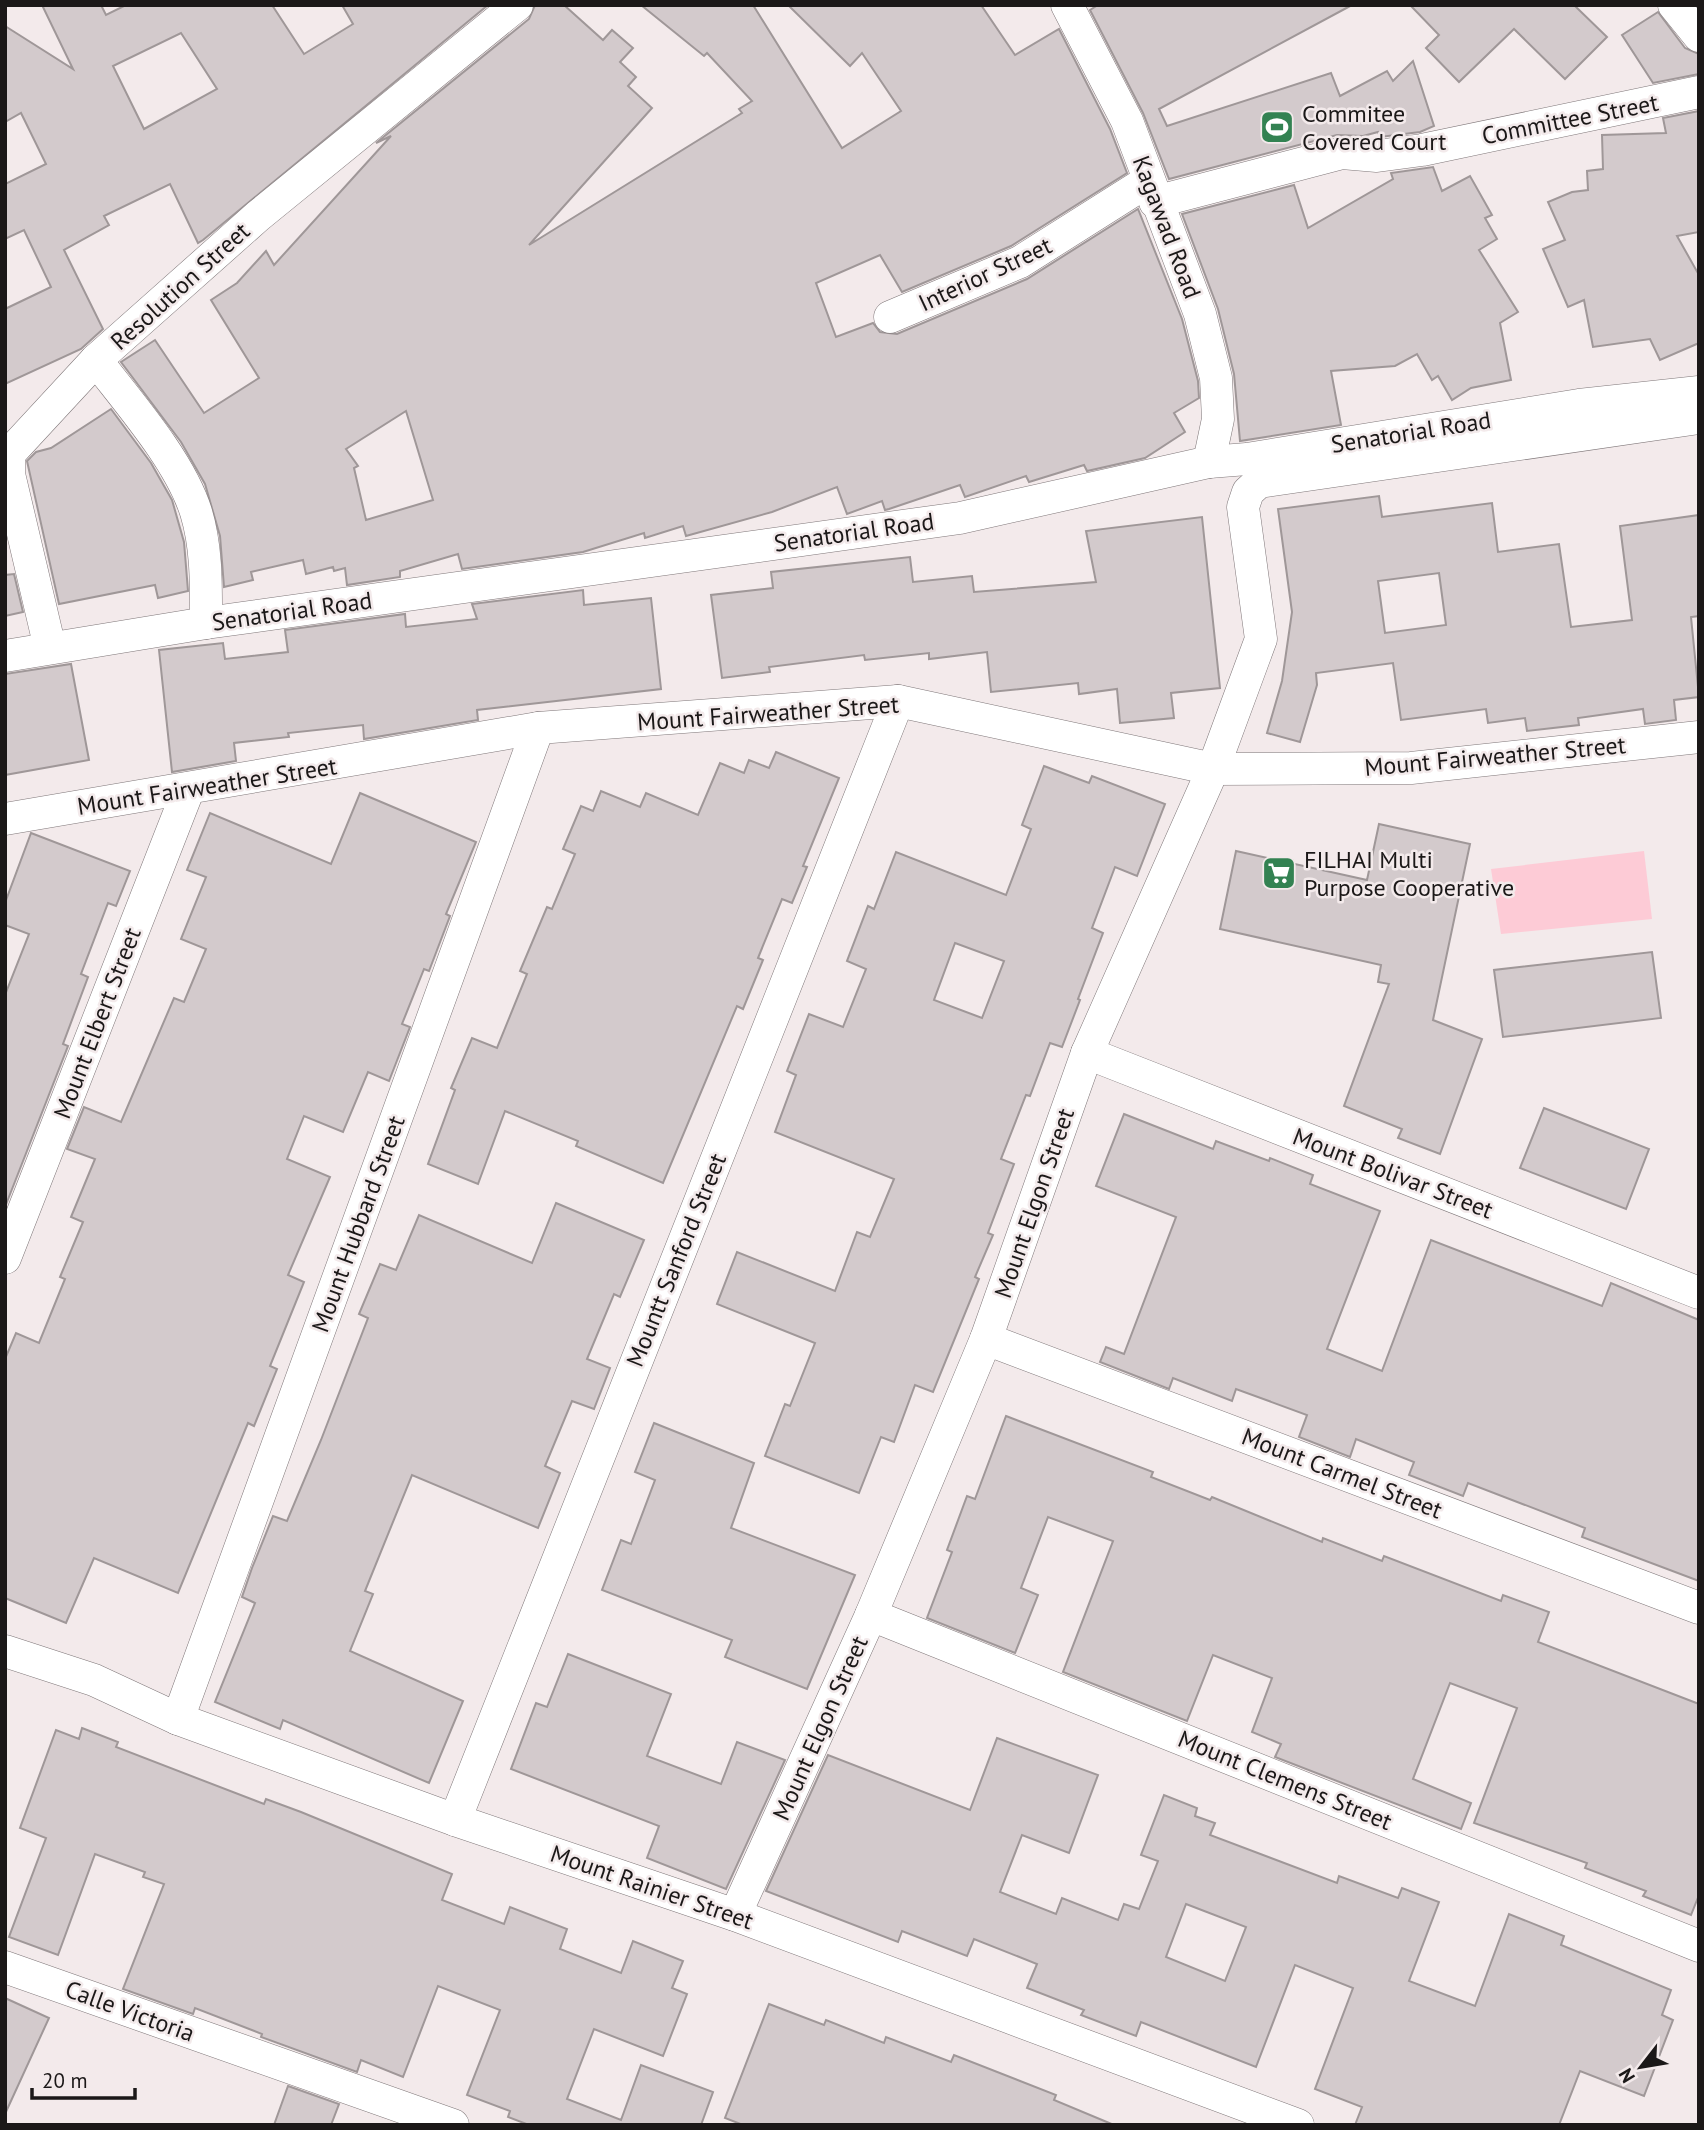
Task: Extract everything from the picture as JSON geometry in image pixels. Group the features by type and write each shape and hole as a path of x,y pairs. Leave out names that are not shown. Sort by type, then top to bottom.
{"street":[{"name":"Resolution Street","path":"50,648 9,474 7,452 96,360 266,209 517,5"},
{"name":"Kagawad Road","path":"1067,5 1127,121 1200,314 1216,377 1218,419 1209,462"},
{"path":"1674,5 1699,36"},
{"name":"Committee Street","path":"1152,191 1342,153 1377,156 1422,150 1699,92"},
{"name":"Interior Street","path":"890,317 1020,262 1152,191"},
{"path":"96,360 161,445 195,511 205,563 206,623"},
{"name":"Senatorial Road","path":"5,656 206,623 960,518 1209,462 1247,459 1579,405 1699,392"},
{"name":"Mount Elgon Street","path":"735,1915 871,1615 986,1339 1087,1052 1213,769 1261,639 1243,507 1248,492 1259,482 1699,418"},
{"name":"Mount Fairweather Street","path":"5,819 538,728 898,701 1213,769 1411,768 1699,737"},
{"name":"Mountt Sanford Street","path":"455,1820 898,701"},
{"name":"Mount Hubbard Street","path":"178,1719 538,728"},
{"name":"Mount Elbert Street","path":"5,1258 189,788"},
{"name":"Mount Bolivar Street","path":"1087,1052 1699,1293"},
{"name":"Mount Carmel Street","path":"986,1339 1699,1608"},
{"name":"Mount Clemens Street","path":"871,1615 1699,1946"},
{"name":"Mount Rainier Street","path":"5,1651 94,1679 178,1719 455,1820 735,1915 1298,2125"},
{"name":"Calle Victoria","path":"5,1967 453,2125"}],"shaded area":[{"path":"1644,851 1652,919 1501,934 1491,869"}],"building":[{"path":"42,5 101,5 106,15 126,5 272,5 304,54 353,24 342,5 488,5 198,243 170,184 104,216 109,225 64,250 103,329 81,349 5,384 5,309 51,287 24,230 5,239 5,184 46,164 21,113 5,122 5,26 73,69","holes":["181,33 217,89 144,129 113,66"]},
{"path":"535,5 564,5 603,40 612,30 633,48 620,62 636,77 628,86 652,108 529,245 742,113 739,109 752,101 707,53 704,56 641,5 753,5 842,148 901,111 862,53 850,66 788,5 981,5 1015,55 1059,29 1110,129 1127,173 1011,246 902,292 880,255 816,283 836,337 873,323 880,332 897,334 1027,279 1138,209 1182,319 1198,381 1199,398 1174,413 1185,432 1145,458 1087,471 1084,465 1029,482 1026,476 965,497 960,485 885,510 882,501 847,514 837,487 772,512 686,536 683,526 645,538 644,533 583,552 462,569 458,554 400,571 400,577 347,585 345,568 334,571 333,567 306,574 303,560 251,572 253,580 224,587 220,536 205,484 181,442 121,362 155,340 204,413 259,378 211,300 237,283 266,251 274,265 391,136 376,143 529,19","holes":["406,411 433,500 366,520 354,468 358,466 346,449"]},
{"path":"1098,5 1352,5 1159,109 1167,126 1331,73 1340,96 1387,71 1393,81 1413,61 1434,126 1420,132 1380,137 1378,132 1363,136 1337,135 1169,179 1143,113 1090,10"},
{"path":"1410,5 1574,5 1607,37 1565,79 1514,29 1459,82 1426,48 1439,35"},
{"path":"1658,12 1685,48 1699,54 1699,74 1653,83 1622,35"},
{"path":"1699,111 1699,232 1677,236 1699,275 1699,343 1660,360 1650,339 1593,347 1584,300 1568,307 1543,249 1565,240 1548,202 1572,192 1588,190 1587,171 1603,169 1602,135 1666,133 1663,118"},
{"path":"1433,167 1442,191 1470,176 1492,215 1485,218 1497,239 1479,250 1518,312 1500,323 1511,380 1471,388 1452,400 1438,376 1432,380 1417,354 1395,366 1331,371 1341,425 1240,441 1234,374 1218,309 1182,214 1294,185 1308,228 1393,179 1391,173"},
{"path":"111,409 151,463 172,500 184,542 188,591 158,598 155,585 59,604 27,461 36,452 51,448"},
{"path":"1379,496 1382,517 1492,503 1498,552 1559,544 1571,627 1632,620 1620,526 1699,515 1699,616 1691,617 1699,697 1674,700 1676,720 1645,724 1643,709 1578,718 1579,725 1527,731 1525,718 1488,723 1486,709 1401,720 1393,663 1316,673 1317,685 1300,742 1267,733 1282,681 1292,612 1278,509","holes":["1439,573 1446,625 1385,633 1378,581"]},
{"path":"1202,517 1220,688 1171,693 1174,718 1120,723 1117,689 1079,694 1078,683 991,692 987,652 929,659 929,653 865,660 864,655 769,667 770,672 722,678 711,595 773,588 771,572 910,557 913,582 972,576 974,592 1096,582 1086,531"},
{"path":"14,574 23,612 5,616 5,575"},
{"path":"583,590 584,605 651,598 661,689 477,710 478,720 364,739 363,725 288,733 289,737 234,743 236,761 172,772 159,650 223,643 225,659 288,652 285,630 405,614 406,627 477,619 472,604"},
{"path":"71,664 89,760 5,775 5,674"},
{"path":"776,752 839,778 803,866 807,867 792,903 782,899 758,958 763,960 743,1009 737,1006 663,1183 576,1146 578,1141 505,1111 478,1184 428,1164 455,1090 451,1088 472,1038 497,1048 527,974 520,971 547,907 552,909 575,854 563,849 581,806 593,811 601,791 640,807 646,793 698,815 720,763 744,773 749,760 769,768"},
{"path":"1044,766 1089,783 1092,776 1165,804 1137,876 1115,867 1092,928 1103,933 1062,1047 1050,1043 1030,1096 1026,1095 1001,1159 1014,1164 988,1233 993,1235 975,1277 979,1279 933,1392 915,1385 894,1442 881,1437 859,1493 765,1456 785,1404 790,1406 815,1343 717,1304 737,1252 835,1291 857,1232 870,1237 894,1179 775,1132 796,1075 787,1071 809,1014 843,1027 866,969 847,961 868,906 874,909 896,852 1006,895 1031,829 1022,825","holes":["955,943 1004,961 982,1018 934,1000"]},
{"path":"360,793 476,842 446,914 450,916 429,971 424,969 402,1024 410,1027 389,1081 368,1072 343,1132 304,1116 287,1159 330,1177 288,1275 304,1282 270,1366 277,1369 254,1426 248,1423 178,1593 94,1558 66,1623 5,1598 5,1359 16,1333 39,1343 65,1279 60,1277 83,1222 71,1217 95,1159 67,1149 84,1107 121,1122 174,998 184,1002 206,949 181,939 206,877 187,870 210,813 331,864"},
{"path":"1379,824 1470,844 1433,1020 1482,1039 1440,1154 1398,1138 1402,1129 1344,1106 1389,984 1378,982 1381,965 1220,929 1236,851 1367,880"},
{"path":"31,833 130,871 116,906 108,903 81,974 88,977 63,1044 68,1046 5,1207 5,995 29,934 5,925 5,903"},
{"path":"1652,952 1661,1018 1503,1037 1494,970"},
{"path":"1544,1108 1649,1149 1626,1209 1520,1168"},
{"path":"1124,1114 1213,1149 1216,1141 1269,1161 1270,1158 1313,1175 1310,1184 1380,1211 1327,1349 1382,1371 1431,1240 1602,1306 1611,1283 1699,1320 1699,1581 1582,1537 1585,1528 1468,1483 1463,1496 1409,1475 1414,1462 1356,1439 1350,1457 1299,1437 1307,1415 1236,1389 1232,1401 1173,1378 1169,1389 1100,1362 1106,1347 1124,1354 1176,1217 1096,1186"},
{"path":"556,1203 644,1240 620,1297 614,1294 587,1359 610,1368 594,1409 572,1401 545,1466 560,1473 538,1528 412,1475 365,1591 373,1594 350,1651 463,1701 429,1783 283,1720 280,1729 215,1702 255,1603 242,1597 252,1568 273,1516 287,1521 368,1318 359,1314 380,1264 396,1270 419,1215 532,1263"},
{"path":"1006,1416 1153,1472 1151,1477 1210,1500 1212,1497 1322,1542 1323,1538 1382,1561 1384,1556 1501,1601 1503,1595 1549,1612 1538,1642 1699,1704 1699,1895 1691,1915 1643,1896 1646,1891 1585,1868 1587,1863 1474,1823 1517,1708 1450,1683 1413,1779 1471,1803 1461,1829 1275,1757 1281,1744 1252,1732 1272,1678 1213,1655 1187,1721 1063,1672 1113,1541 1048,1517 1021,1588 1038,1595 1015,1653 927,1618 952,1552 947,1550 967,1496 975,1499"},
{"path":"654,1423 754,1463 731,1528 855,1575 807,1689 725,1657 732,1640 602,1590 621,1540 631,1544 655,1480 635,1472"},
{"path":"568,1654 671,1694 647,1756 721,1784 737,1742 785,1760 726,1889 647,1858 659,1826 511,1769 536,1703 547,1707"},
{"path":"82,1728 118,1742 116,1747 264,1804 266,1799 301,1812 452,1874 442,1900 504,1924 510,1907 567,1929 560,1949 621,1973 633,1941 683,1961 672,1988 687,1994 663,2056 594,2029 567,2099 621,2120 641,2065 713,2092 701,2125 529,2125 508,2117 510,2111 467,2095 500,2010 438,1986 403,2077 361,2060 357,2072 261,2037 262,2034 195,2008 193,2014 123,1989 164,1884 143,1877 145,1872 95,1854 58,1955 9,1937 46,1838 20,1828 56,1730 79,1739"},
{"path":"997,1738 1098,1775 1069,1853 1022,1835 1000,1892 1056,1914 1062,1898 1118,1920 1124,1904 1139,1909 1158,1861 1141,1855 1164,1795 1197,1808 1195,1816 1215,1823 1210,1835 1337,1883 1339,1876 1398,1898 1402,1888 1439,1902 1409,1981 1475,2006 1509,1914 1564,1936 1561,1945 1671,1990 1662,2015 1673,2020 1644,2096 1580,2071 1559,2125 1355,2125 1362,2107 1315,2089 1353,1988 1295,1965 1256,2067 1141,2022 1136,2036 1081,2015 1084,2010 1027,1988 1037,1964 974,1939 967,1956 902,1931 898,1942 766,1891 828,1755 970,1810","holes":["1186,1904 1246,1927 1225,1981 1166,1957"]},
{"path":"5,1998 49,2018 5,2114"},
{"path":"769,2004 824,2025 826,2020 884,2043 886,2037 951,2062 954,2055 1056,2095 1054,2100 1114,2125 743,2125 725,2118"},
{"path":"288,2086 339,2104 331,2125 274,2125"}],"place":[{"name":"Commitee Covered Court","path":"1277,127"},
{"name":"FILHAI Multi Purpose Cooperative","path":"1279,873"}]}
